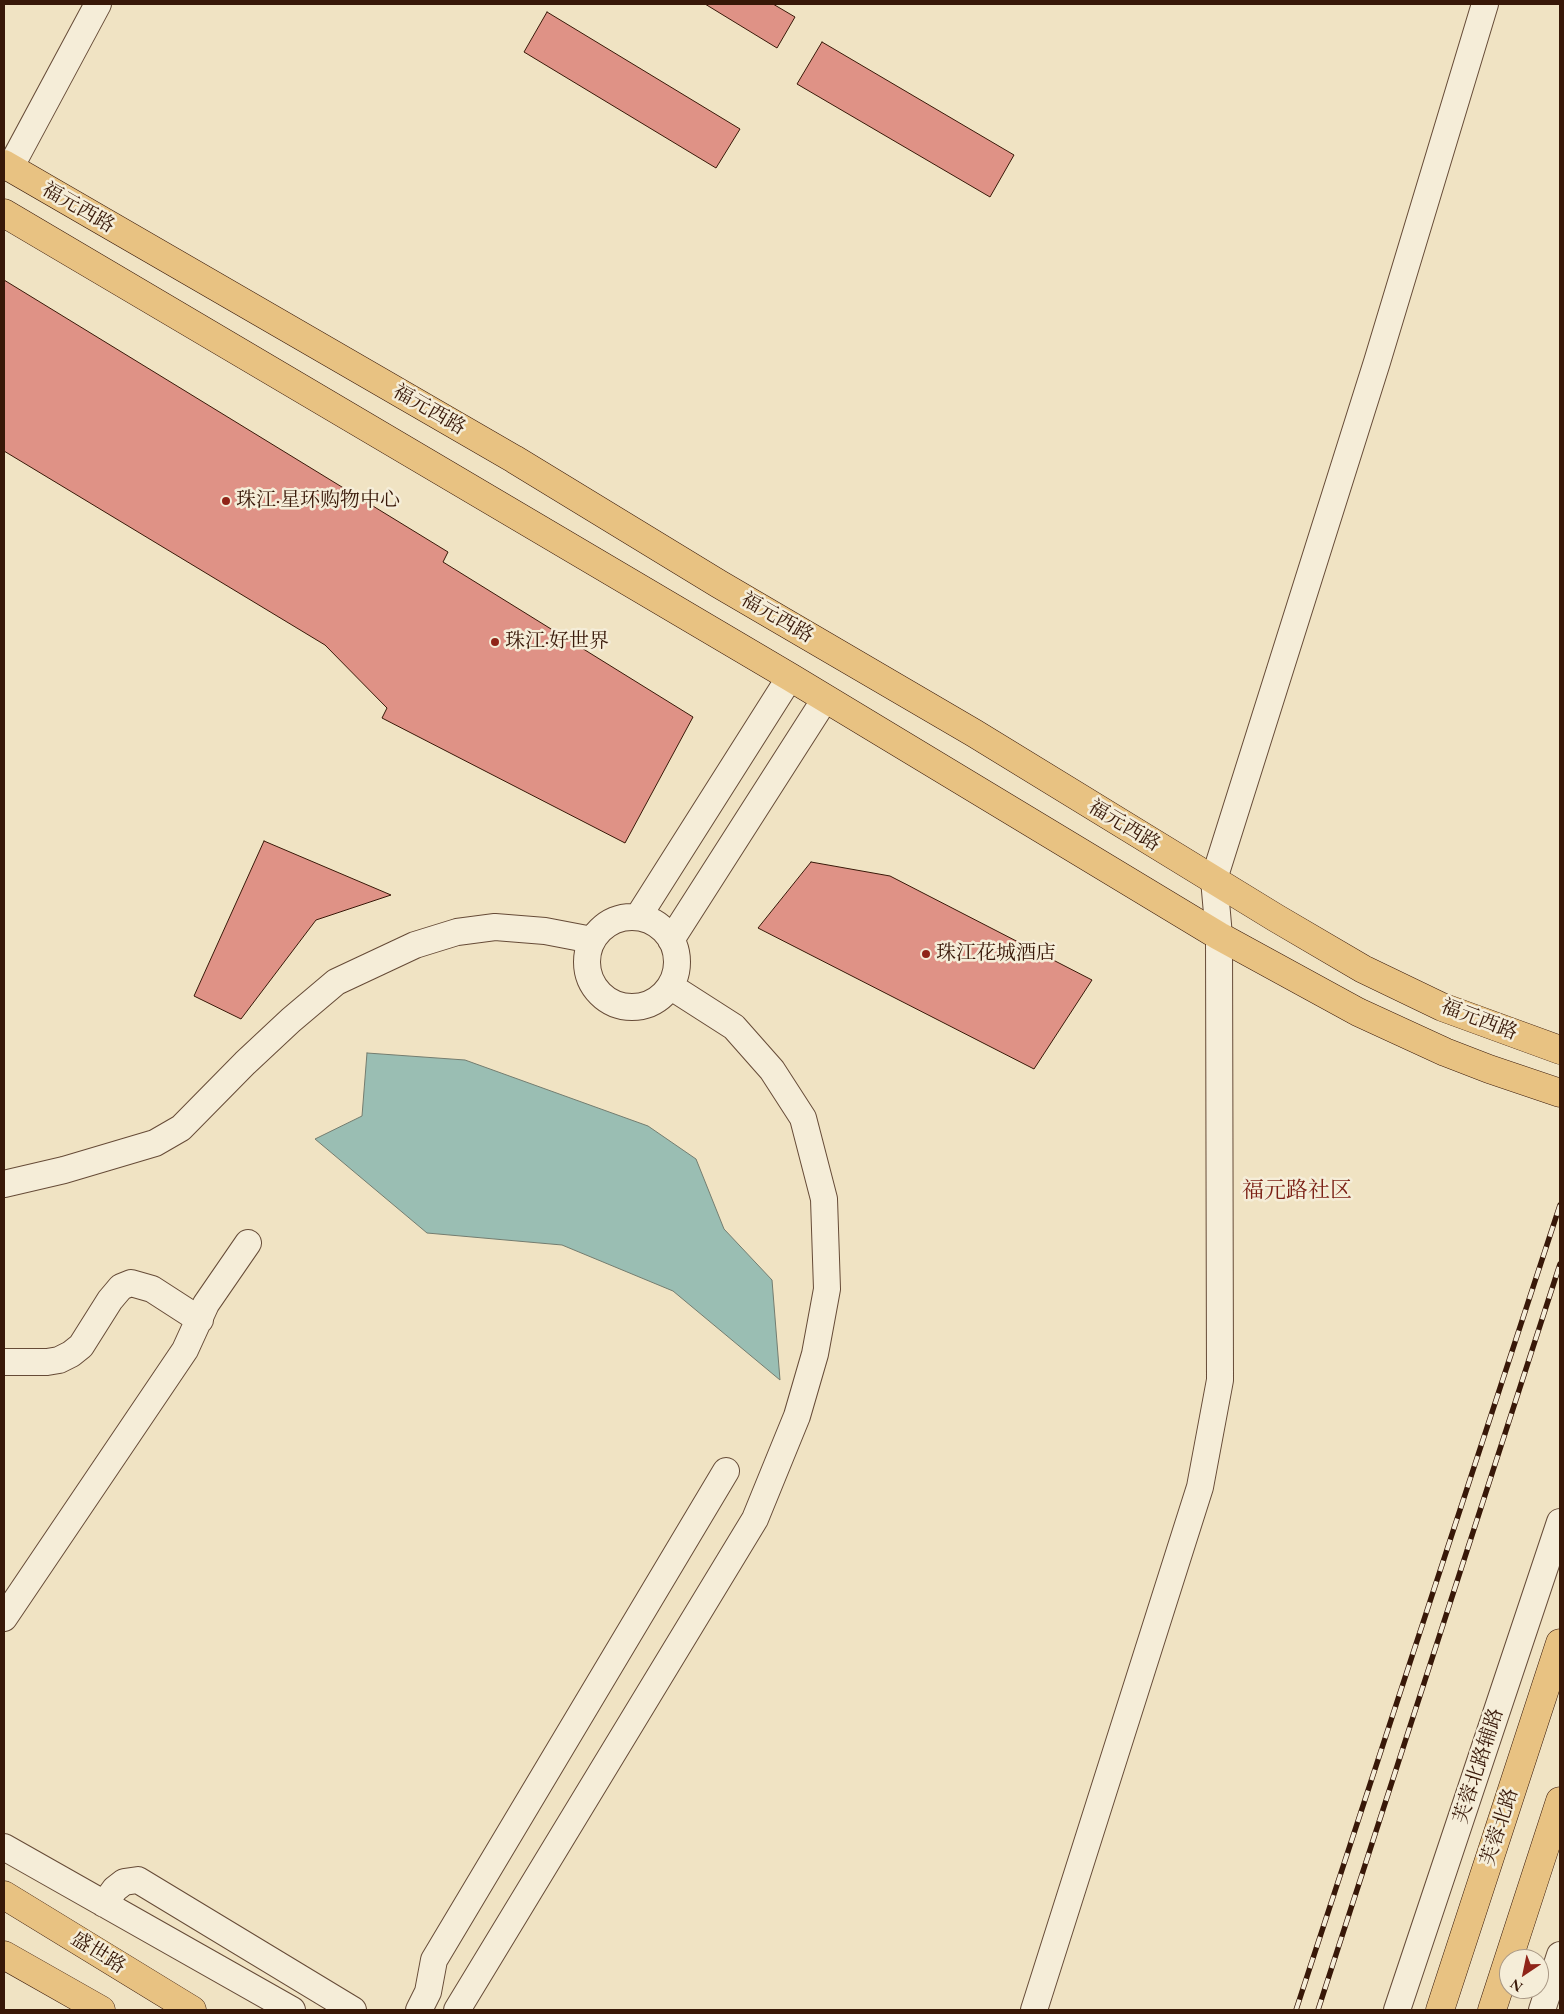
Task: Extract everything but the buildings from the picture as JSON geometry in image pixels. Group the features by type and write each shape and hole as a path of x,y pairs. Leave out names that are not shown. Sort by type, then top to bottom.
{"main road":[{"name":"福元西路","path":"7,166 514,459 719,584 974,733 1276,918 1363,969 1442,1007 1560,1050"},
{"name":"福元西路","path":"4,213 790,677 1219,936 1358,1012 1481,1066 1560,1093"},
{"name":"芙蓉北路","path":"1440,2010 1560,1643"},
{"path":"1492,2010 1560,1801"},
{"name":"盛世路","path":"4,1895 192,2010"},
{"path":"4,1955 101,2010"}],"street":[{"path":"7,166 98,4"},
{"path":"1034,2010 1200,1487 1220,1380 1219,936 1214,879 1377,362 1485,4"},
{"path":"638,917 790,677"},
{"path":"671,940 825,699"},
{"path":"638,917 651,921 663,929 671,940 676,955 676,972 670,986 658,999 642,1006 625,1006 608,1001 596,989 588,973 586,956 592,940 603,926 620,918 638,917"},
{"path":"4,1184 64,1170 155,1143 182,1128 265,1044 336,982 415,945 457,932 495,927 545,931 592,940"},
{"path":"457,2010 755,1519 797,1416 815,1354 827,1289 824,1199 803,1118 772,1070 734,1027 670,986"},
{"path":"4,1618 185,1350 206,1304 248,1243"},
{"path":"4,1362 47,1362 71,1354 81,1346 120,1287 130,1283 152,1289 200,1320"},
{"path":"419,2010 428,1992 434,1960 726,1471"},
{"name":"芙蓉北路辅路","path":"1397,2010 1560,1522"},
{"path":"4,1847 292,2010"},
{"path":"104,1904 115,1889 124,1882 138,1880 353,2010"},
{"path":"1542,2010 1560,1955"}],"water":[{"path":"367,1053 465,1060 648,1126 696,1159 724,1229 772,1280 780,1380 673,1291 562,1245 427,1233 315,1139 362,1116"}],"railway":[{"path":"1296,2010 1560,1205"},
{"path":"1318,2010 1560,1264"}],"place":[{"name":"珠江·星环购物中心","path":"226,501"},
{"name":"珠江·好世界","path":"495,642"},
{"name":"珠江花城酒店","path":"926,954"}],"district":[{"name":"福元路社区","path":"1297,1191"}]}
